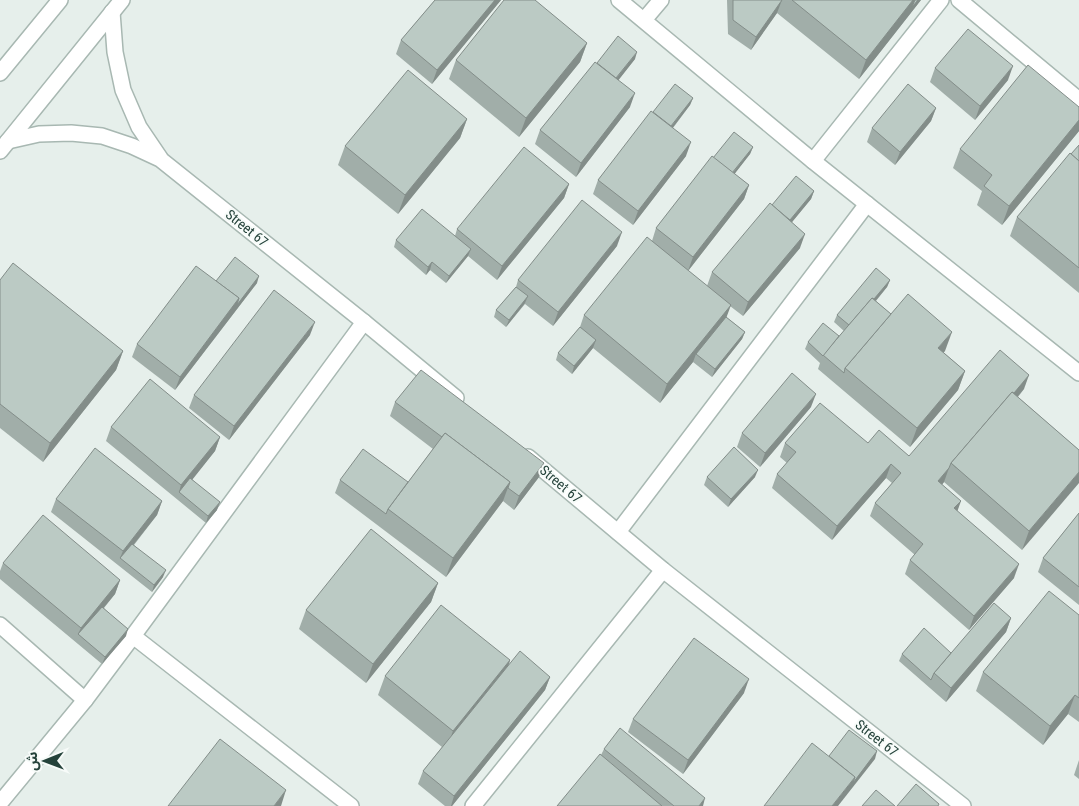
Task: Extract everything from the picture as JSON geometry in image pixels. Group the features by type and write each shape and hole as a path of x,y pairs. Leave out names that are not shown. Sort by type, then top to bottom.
{"street":[{"path":"0,73 60,0"},
{"path":"4,146 122,0"},
{"path":"619,0 813,161 1079,373"},
{"path":"644,20 661,0"},
{"path":"813,161 941,0"},
{"path":"959,0 1079,100"},
{"path":"112,12 115,52 124,90 139,127 160,159"},
{"path":"4,146 39,134 71,133 102,136 132,146 160,159"},
{"name":"Street 67","path":"160,159 464,404"},
{"path":"618,532 867,204"},
{"path":"0,803 85,700 364,322"},
{"name":"Street 67","path":"518,449 663,570 964,806"},
{"path":"473,806 663,570"},
{"path":"0,625 85,700"},
{"path":"133,636 351,806"}],"building":[{"path":"435,0 495,0 437,70 401,40"},
{"path":"504,0 535,0 587,43 526,118 456,60"},
{"path":"733,0 782,0 756,37 733,20"},
{"path":"792,0 913,0 866,60"},
{"path":"968,29 1013,66 980,106 935,68"},
{"path":"618,36 637,52 616,78 597,63"},
{"path":"595,62 635,93 581,163 540,130"},
{"path":"1028,65 1079,107 1079,120 1009,206 984,186 992,175 960,149"},
{"path":"408,70 467,119 405,195 345,146"},
{"path":"675,84 693,98 671,126 653,112"},
{"path":"908,84 936,108 900,152 872,128"},
{"path":"651,111 691,142 638,211 598,180"},
{"path":"734,132 753,147 732,173 713,158"},
{"path":"1079,145 1079,161 1071,154"},
{"path":"524,147 569,184 502,266 457,229"},
{"path":"1070,153 1079,161 1079,268 1017,217"},
{"path":"712,156 749,185 693,257 656,228"},
{"path":"796,176 814,191 790,220 772,205"},
{"path":"582,200 622,232 558,312 518,280"},
{"path":"770,203 805,234 748,302 712,272"},
{"path":"422,209 471,249 449,276 432,262 428,267 396,240"},
{"path":"647,237 731,305 667,384 584,315"},
{"path":"235,257 259,276 237,305 239,298 216,281"},
{"path":"13,263 123,351 50,443 0,404 0,280"},
{"path":"196,266 239,298 180,377 137,344"},
{"path":"876,268 890,280 849,325 837,315"},
{"path":"516,287 528,296 509,320 496,310"},
{"path":"274,290 315,322 234,426 194,395"},
{"path":"908,294 952,332 938,348 965,371 917,428 845,368"},
{"path":"872,298 891,314 845,368 844,373 823,355"},
{"path":"726,317 745,332 715,369 696,354"},
{"path":"823,323 839,336 823,356 808,342"},
{"path":"580,327 596,340 574,366 558,353"},
{"path":"1000,350 1029,375 951,463 938,481 961,501 954,508 1019,564 974,616 910,560 923,544 875,503 901,473 891,464 837,526 777,474 796,452 785,443 820,403 868,443 879,430 909,456"},
{"path":"421,370 544,463 519,496 508,488 510,482 445,433 442,437 395,402"},
{"path":"792,373 816,394 765,453 742,433"},
{"path":"150,379 220,437 181,485 111,427"},
{"path":"1012,392 1079,450 1079,472 1029,531 951,463"},
{"path":"445,433 510,482 453,558 388,509"},
{"path":"734,447 758,470 731,499 707,477"},
{"path":"95,448 162,501 123,551 56,499"},
{"path":"363,449 408,482 386,514 340,480"},
{"path":"190,478 220,502 208,516 179,492"},
{"path":"1079,513 1079,587 1043,558"},
{"path":"43,515 120,580 81,628 3,563"},
{"path":"371,529 438,583 373,664 306,610"},
{"path":"132,544 166,570 154,585 120,558"},
{"path":"1049,591 1079,615 1079,698 1075,695 1050,726 983,672"},
{"path":"994,603 1011,618 951,688 934,673"},
{"path":"441,605 510,660 453,731 385,676"},
{"path":"102,607 128,629 105,657 78,634"},
{"path":"924,628 951,653 934,673 931,680 902,654"},
{"path":"694,638 749,679 688,760 633,719"},
{"path":"520,651 550,677 454,796 423,771"},
{"path":"620,728 705,798 699,806 674,806 604,749"},
{"path":"849,730 877,751 853,783 855,777 829,756"},
{"path":"220,739 286,790 274,806 168,806"},
{"path":"812,743 855,777 832,806 764,806"},
{"path":"600,754 662,806 557,806"},
{"path":"916,784 939,804 938,806 897,806"},
{"path":"876,790 895,806 862,806"}]}
